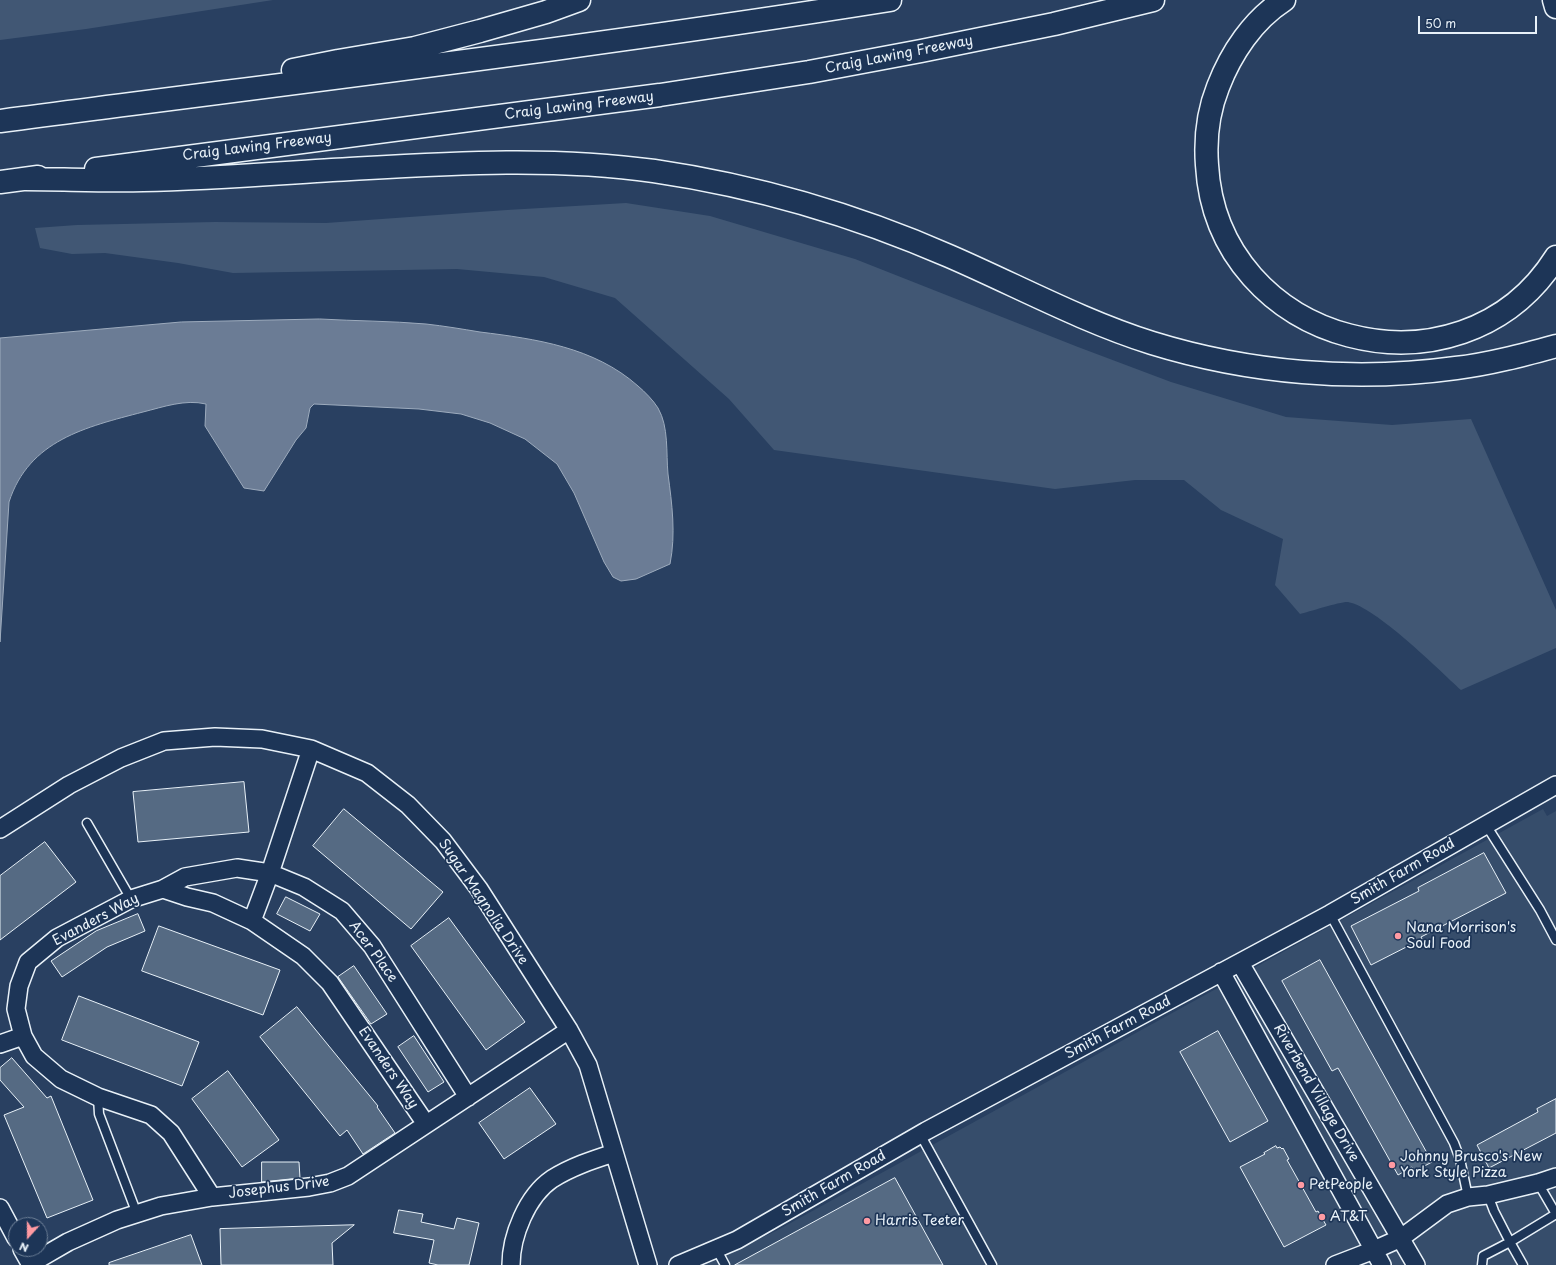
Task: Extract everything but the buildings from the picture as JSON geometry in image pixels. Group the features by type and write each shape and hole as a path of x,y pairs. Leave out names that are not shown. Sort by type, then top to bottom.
{"highway":[{"path":"128,104 338,61 415,48 510,23 579,0"},
{"path":"0,121 514,55 762,20 890,0"},
{"name":"Craig Lawing Freeway","path":"0,182 230,150 660,95 809,72 1054,24 1153,0"},
{"path":"1284,0 1261,18 1233,55 1214,96 1207,125 1206,150 1208,182 1212,203 1219,224 1230,246 1249,274 1265,291 1290,311 1314,324 1337,333 1361,340 1417,342 1442,338 1469,329 1508,308 1531,288 1549,268 1556,257"},
{"path":"1554,0 1556,7"},
{"path":"25,179 143,180 458,163 560,162 653,171 709,180 760,191 813,206 907,238 1099,323 1148,341 1184,352 1226,362 1323,373 1382,374 1454,369 1521,356 1556,346"}],"street":[{"name":"Sugar Magnolia Drive","path":"0,829 69,784 121,758 164,741 215,737 262,739 311,749 367,774 408,805 443,841 479,889 569,1030 588,1065 648,1265"},
{"path":"252,920 270,873 311,749"},
{"name":"Smith Farm Road","path":"678,1265 717,1250 737,1240 920,1134 1330,914 1556,785"},
{"name":"Acer Place","path":"163,889 185,877 237,868 270,873 304,887 342,910 372,946 468,1097"},
{"name":"Evanders Way","path":"212,1197 171,1133 151,1116 98,1097 60,1079 34,1056 23,1036 16,1009 19,986 28,962 57,938 131,899 163,889 213,903 252,920 303,956 330,983 426,1124"},
{"name":"Riverbend Village Drive","path":"1240,962 1416,1265"},
{"name":"Riverbend Village Drive","path":"1221,972 1378,1258"},
{"name":"Josephus Drive","path":"30,1265 68,1242 117,1220 161,1206 212,1197 330,1184 348,1176 569,1030"},
{"path":"0,1044 23,1036"},
{"path":"511,1265 512,1250 521,1221 529,1205 537,1194 551,1180 578,1165 614,1153"},
{"path":"1335,1265 1378,1258 1401,1238 1447,1204 1468,1197 1488,1195 1556,1177"},
{"path":"0,1208 8,1223"}],"lane":[{"path":"87,823 131,899"},
{"path":"1486,825 1540,910 1556,940"},
{"path":"1330,914 1454,1143 1460,1159 1468,1197"},
{"path":"98,1097 99,1114 137,1214"},
{"path":"920,1134 992,1265"},
{"path":"1482,1265 1483,1256 1510,1242 1556,1214 1538,1183"},
{"path":"1488,1195 1494,1211 1524,1265"},
{"path":"717,1250 726,1265"}],"shaded area":[{"path":"0,0 273,0 86,29 0,40"},
{"path":"626,203 710,216 855,259 1171,382 1286,417 1392,425 1471,419 1556,610 1556,648 1461,690 1423,654 1390,627 1360,606 1345,602 1300,614 1275,585 1283,539 1221,510 1184,480 1135,480 1055,489 774,450 729,399 615,298 544,277 457,269 233,273 178,263 105,253 72,254 40,248 35,228 77,225 215,222 326,223"},
{"path":"320,319 426,324 522,338 564,347 603,362 621,373 646,393 662,415 666,440 673,519 673,542 670,564 636,579 621,581 613,577 604,562 574,493 557,464 525,439 490,423 461,414 419,409 314,404 310,408 306,428 296,440 264,491 244,488 205,426 206,404 190,402 166,406 81,431 62,439 45,450 30,464 18,481 9,502 0,642 0,338 181,322"},
{"path":"1543,809 1547,816 1556,811 1556,1265 702,1265 776,1231"}],"place":[{"name":"Nana Morrison's Soul Food","path":"1398,936"},
{"name":"Johnny Brusco's New York Style Pizza","path":"1392,1165"},
{"name":"PetPeople","path":"1301,1185"},
{"name":"AT&T","path":"1322,1217"},
{"name":"Harris Teeter","path":"867,1221"}]}
